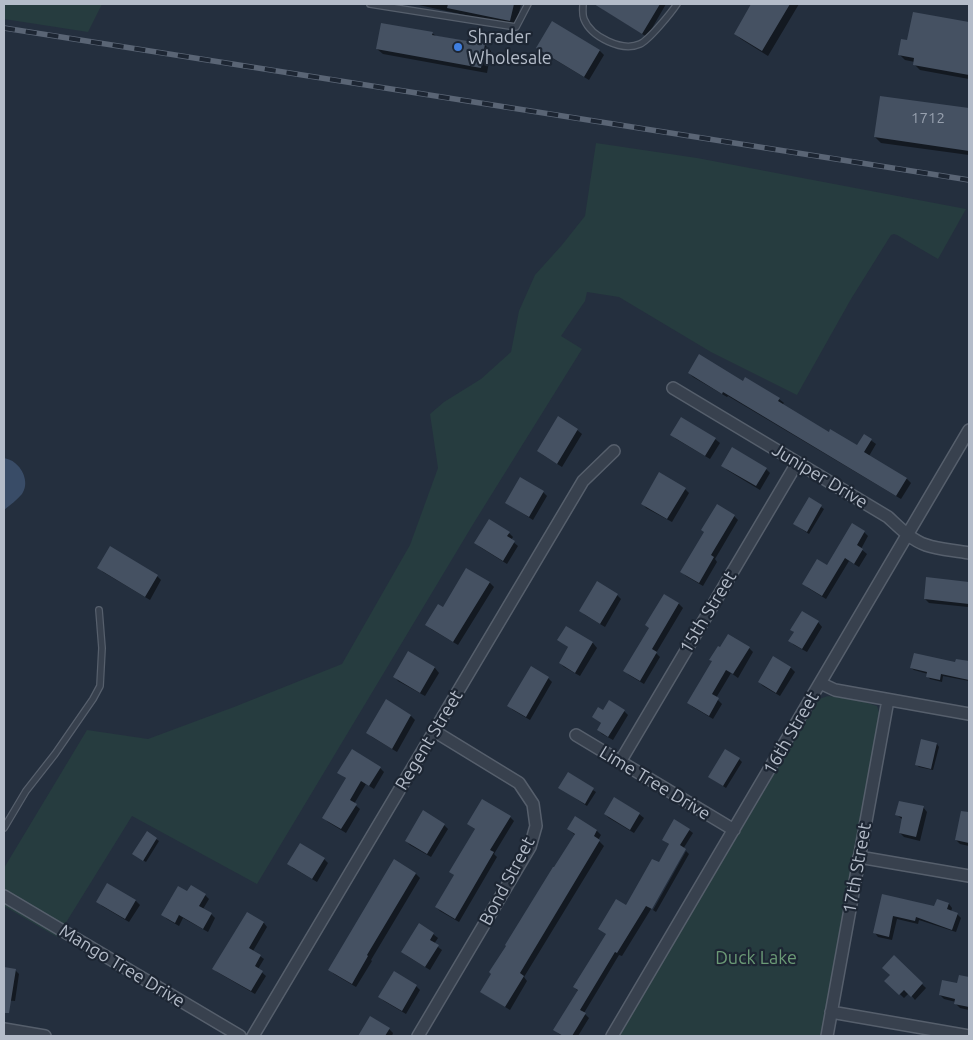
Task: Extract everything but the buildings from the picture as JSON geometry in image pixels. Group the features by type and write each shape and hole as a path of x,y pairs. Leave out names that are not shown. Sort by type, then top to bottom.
{"street":[{"name":"Juniper Drive","path":"673,388 888,517 908,534 927,545 969,553"},
{"name":"16th Street","path":"612,1036 969,430"},
{"name":"Regent Street","path":"253,1036 582,481 614,451"},
{"name":"15th Street","path":"620,762 797,463"},
{"path":"820,683 835,690 969,714"},
{"name":"17th Street","path":"827,1036 888,700"},
{"name":"Bond Street","path":"418,1036 530,847 536,826 533,804 519,783 434,731"},
{"name":"Lime Tree Drive","path":"576,735 734,830"},
{"path":"859,857 969,876"},
{"name":"Mango Tree Drive","path":"4,896 240,1036"},
{"path":"831,1012 969,1036"},
{"path":"4,1029 45,1036"}],"lane":[{"path":"370,4 516,27 528,4"},
{"path":"583,4 582,14 584,21 590,28 602,38 622,47 642,44 677,4"},
{"path":"4,828 26,790 55,754 100,686 102,648 99,610"}],"green space":[{"path":"4,4 102,4 88,32 4,19"},
{"path":"596,143 697,158 966,209 938,259 897,235 891,235 851,299 797,395 711,352 619,297 587,292 585,301 561,336 582,349 475,521 257,884 132,816 57,937 4,906 4,868 87,730 148,739 342,664 410,545 438,468 430,414 444,402 481,379 511,352 519,311 535,275 585,216"},
{"name":"Duck Lake","path":"828,696 855,699 877,706 880,715 821,1036 618,1036 819,699"}],"water":[{"path":"4,458 18,466 23,473 25,486 22,494 4,510"}],"railway":[{"path":"4,28 969,180"}],"place":[{"name":"Shrader Wholesale","path":"458,47"}]}
